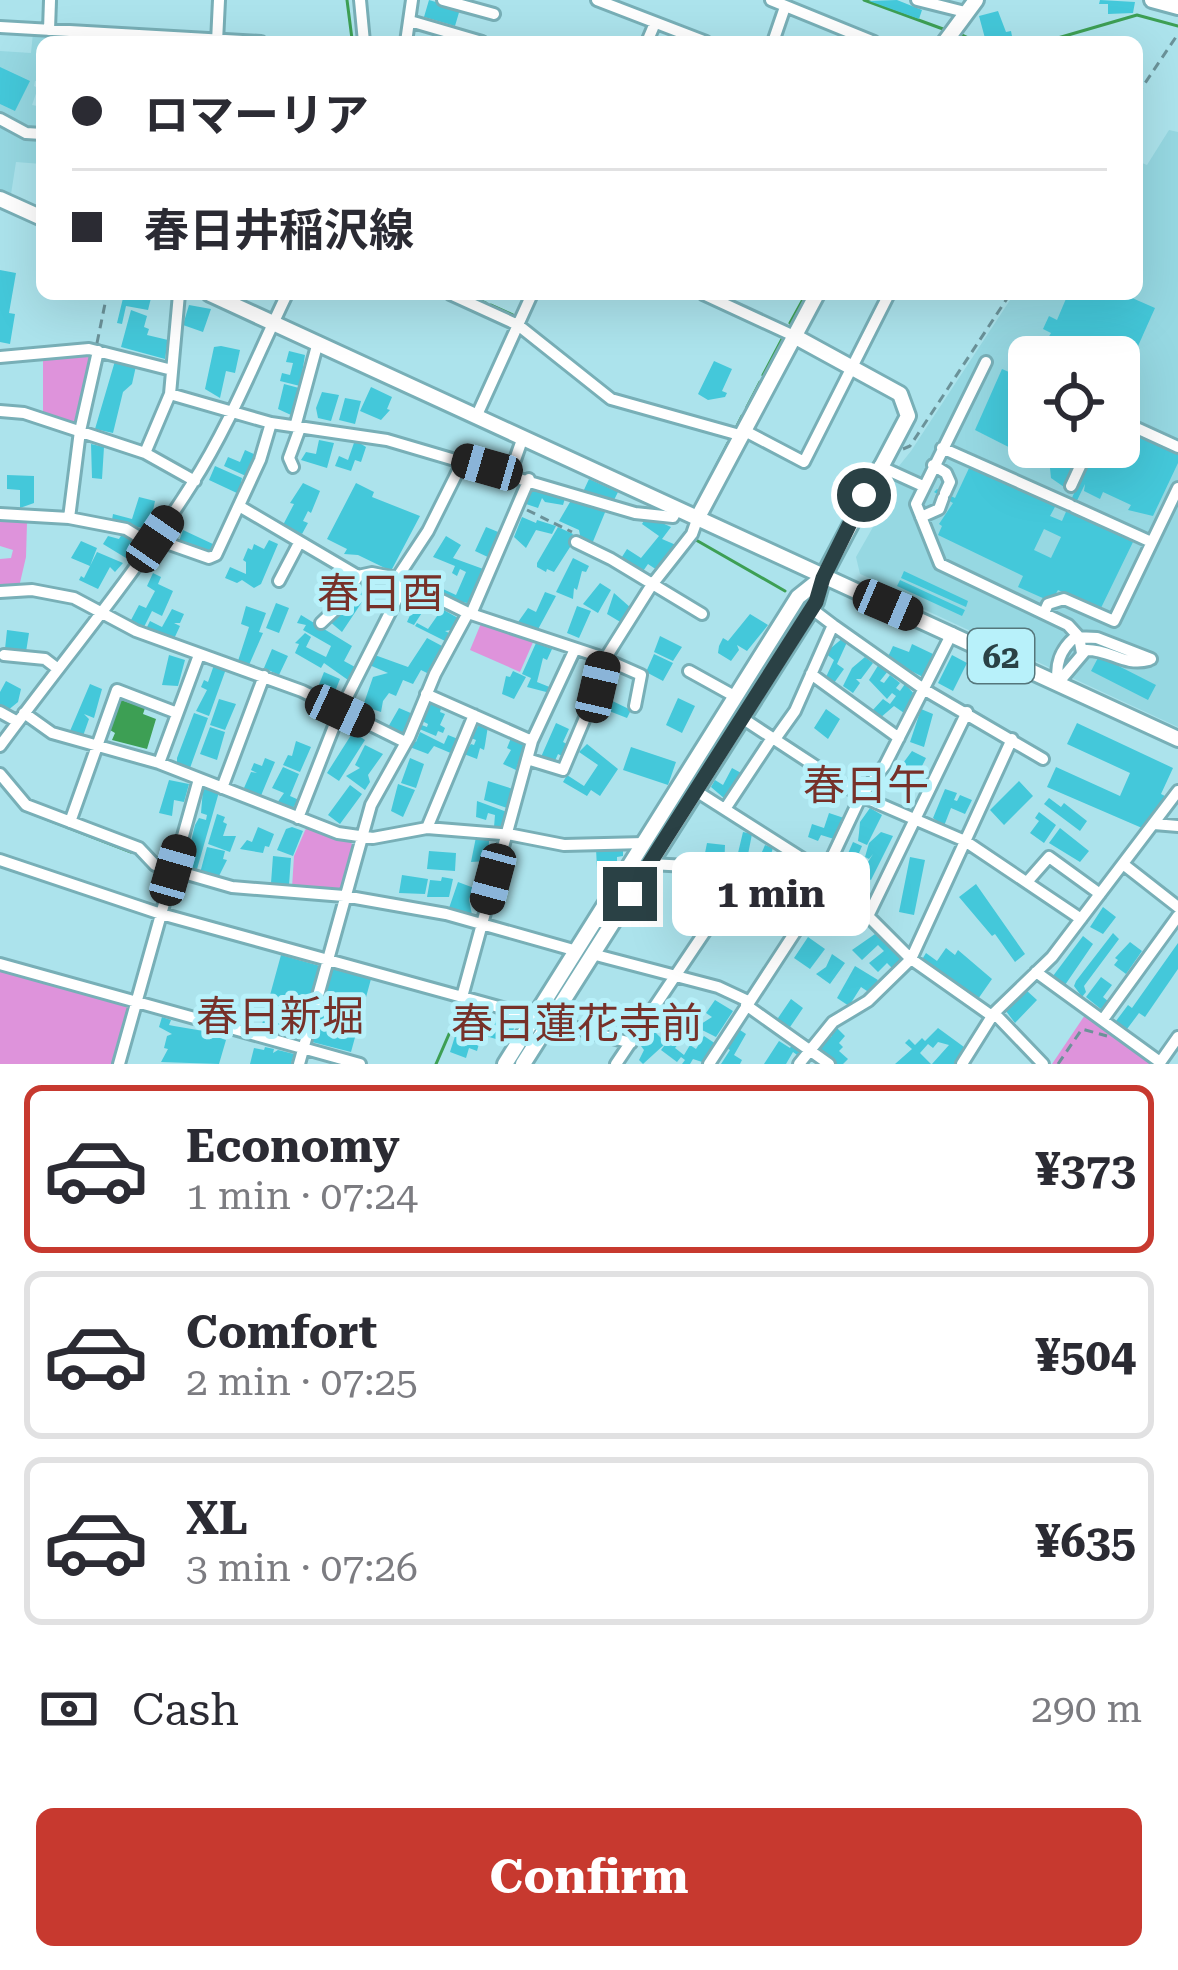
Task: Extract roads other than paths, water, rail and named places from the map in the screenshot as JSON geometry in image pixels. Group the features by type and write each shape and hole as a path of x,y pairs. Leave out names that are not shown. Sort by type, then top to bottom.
{"main road":[{"path":"1152,0 1178,7"},
{"path":"949,36 971,6"},
{"path":"0,199 36,215"},
{"path":"224,300 823,578"},
{"path":"698,517 814,300"},
{"path":"506,1064 543,1019 650,864 812,609 823,578 908,416 900,394 794,336"},
{"path":"585,953 645,843 798,597 823,578"},
{"name":"62","path":"823,578 1178,739"},
{"path":"523,1064 543,1019"}],"street":[{"path":"49,30 50,0"},
{"path":"217,36 219,0"},
{"path":"360,0 363,36"},
{"path":"407,36 412,0"},
{"path":"442,0 494,14"},
{"path":"597,0 690,36"},
{"path":"771,0 859,36"},
{"path":"917,0 971,6"},
{"path":"774,36 785,7"},
{"path":"410,20 462,36"},
{"path":"649,36 655,23"},
{"path":"0,27 104,36"},
{"path":"1,122 36,134"},
{"path":"145,453 170,394 178,300"},
{"path":"0,746 195,481 284,300"},
{"path":"463,300 518,326 611,399 744,433 804,462 886,300"},
{"path":"477,415 529,300"},
{"path":"717,300 794,336"},
{"path":"293,467 289,458 318,342"},
{"path":"0,357 98,351 172,370"},
{"path":"69,518 80,431 98,351"},
{"path":"986,362 916,505 940,564 1068,625 1079,637 1082,652"},
{"path":"170,394 271,423 383,440 635,512 673,517 678,508"},
{"path":"0,412 24,413 145,453 195,481"},
{"path":"0,514 69,518 126,530 209,558 216,554 239,506 271,423"},
{"path":"1140,430 1178,447"},
{"path":"510,474 523,437"},
{"path":"942,448 1150,542"},
{"path":"298,818 340,711 400,581 463,461"},
{"path":"921,517 939,508 950,482 934,465"},
{"path":"879,466 923,486"},
{"path":"1069,505 1070,487 1079,468"},
{"path":"299,1064 371,805 469,613 529,479"},
{"path":"1044,613 1048,604 1064,599 1114,621 1178,488"},
{"path":"239,506 358,576 372,573 400,581 469,613 640,675 635,706"},
{"path":"527,759 563,770 605,659 651,586 692,534 698,517"},
{"path":"576,542 702,614"},
{"path":"279,581 298,543"},
{"path":"321,623 340,605 358,576"},
{"path":"0,592 54,593 136,631 264,676 404,741"},
{"path":"812,609 925,690 1043,759"},
{"path":"725,809 795,711 833,625"},
{"path":"709,1064 806,914 861,796 885,765 952,633"},
{"path":"1079,637 1097,638 1151,659 1135,664 1094,649 1082,652 1058,683 1056,668 1062,652 1079,637"},
{"path":"462,997 532,741 574,649"},
{"path":"4,655 45,659 58,669"},
{"path":"160,763 199,655"},
{"path":"688,671 736,697"},
{"path":"811,674 899,738"},
{"path":"221,788 264,676"},
{"path":"70,822 117,691 177,713"},
{"path":"426,694 532,741"},
{"path":"0,712 52,734 160,763 360,838 427,828 564,845 645,843"},
{"path":"868,914 967,712"},
{"path":"427,828 474,715"},
{"path":"742,718 861,796 965,841 1081,919"},
{"path":"799,1064 832,1022 868,1000 911,959 1012,739"},
{"path":"0,774 26,805 139,848 155,865 232,887 344,896 481,923 718,987 829,1064"},
{"path":"119,1064 199,778"},
{"path":"696,791 825,873 911,959 993,1014 1043,1064"},
{"path":"962,1064 993,1014 1081,919 1178,791"},
{"path":"1154,824 1178,826"},
{"path":"1027,882 1049,857 1100,894"},
{"path":"0,860 161,914 631,1043"},
{"path":"650,864 689,866 806,914"},
{"path":"1123,864 1178,907"},
{"path":"616,1064 737,884"},
{"path":"1104,1018 1178,916"},
{"path":"0,964 360,1064"},
{"path":"1036,972 1160,1063 1178,1037"}],"waterway":[{"path":"55,19 56,0"},
{"path":"347,0 352,36"},
{"path":"864,0 943,29"},
{"path":"1065,36 1137,15 1178,26"},
{"path":"960,34 964,36"},
{"path":"479,300 486,303"},
{"path":"520,308 523,300"},
{"path":"790,323 803,300"},
{"path":"491,305 513,315"},
{"path":"763,375 782,339"},
{"path":"747,407 760,382"},
{"path":"617,395 650,404"},
{"path":"657,406 668,409"},
{"path":"737,426 742,416"},
{"path":"705,488 728,443"},
{"path":"696,540 785,591"},
{"path":"2,785 23,810 131,852"},
{"path":"469,992 478,959"},
{"path":"436,1064 463,1002"}],"district":[{"name":"春日酉","path":"380,593"},
{"name":"春日午","path":"866,785"},
{"name":"春日新堀","path":"280,1016"},
{"name":"春日蓮花寺前","path":"577,1023"}]}
